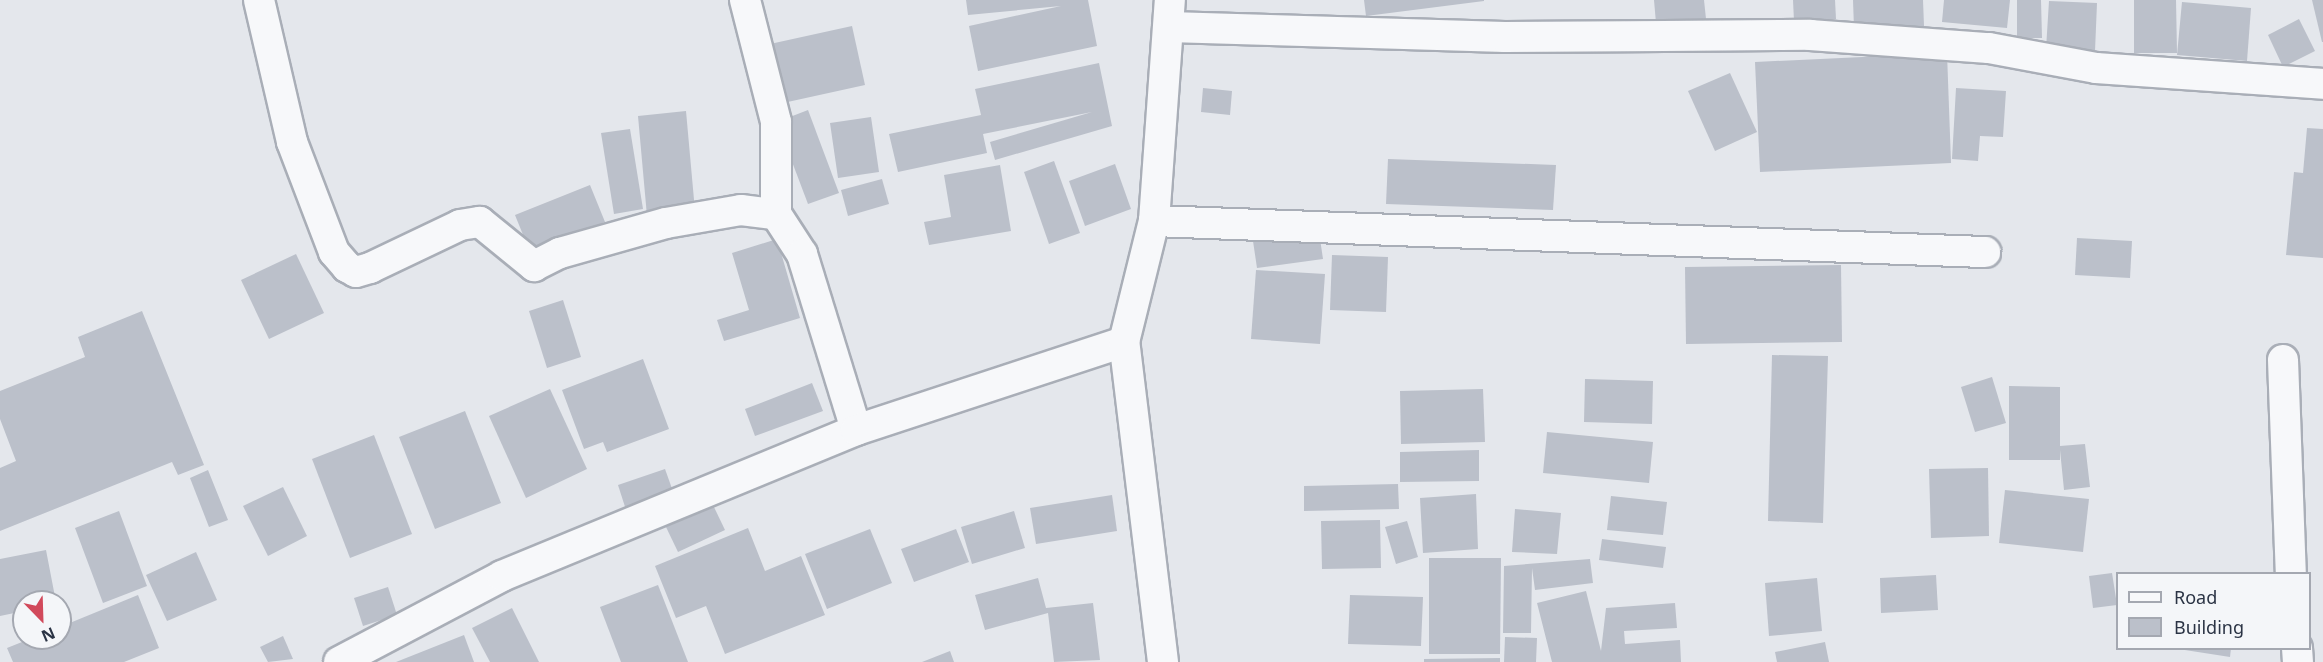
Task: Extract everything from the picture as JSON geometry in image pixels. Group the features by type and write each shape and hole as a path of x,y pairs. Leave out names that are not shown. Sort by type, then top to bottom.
{"street":[{"path":"260,0 292,142 334,252 356,272 460,225 480,222 534,266 560,253 666,224 741,210 776,214"},
{"path":"745,0 776,122 776,214 802,254 856,430"},
{"path":"1163,662 1124,342 1155,221 1170,13 1505,37 1810,35 1989,48 2096,68 2323,84"},
{"path":"1155,221 1985,252"},
{"path":"339,662 502,576 856,430 1124,342"},
{"path":"2283,360 2291,572"}],"building":[{"path":"966,0 1088,0 1097,46 978,71 969,26 1061,6 968,15"},
{"path":"1364,0 1484,0 1484,1 1366,16"},
{"path":"1654,0 1704,0 1706,19 1656,23"},
{"path":"1793,0 1835,0 1836,19 1794,21"},
{"path":"1853,0 1923,0 1924,26 1854,28"},
{"path":"1944,0 2010,0 2007,28 1942,22"},
{"path":"2017,0 2041,0 2042,38 2017,38"},
{"path":"2134,0 2176,0 2177,53 2134,53"},
{"path":"2312,0 2323,0 2323,42 2322,42"},
{"path":"2049,1 2097,3 2095,51 2046,49"},
{"path":"2182,2 2251,8 2247,61 2177,55"},
{"path":"2299,19 2315,51 2283,67 2268,35"},
{"path":"852,26 865,85 783,103 770,44"},
{"path":"1947,53 1951,163 1760,172 1755,62"},
{"path":"1099,63 1112,126 995,160 990,142 1092,112 983,134 987,153 898,172 889,134 981,115 975,89"},
{"path":"1730,73 1757,132 1715,151 1688,91"},
{"path":"1203,88 1232,91 1230,115 1201,112"},
{"path":"1956,88 2006,91 2003,137 1980,136 1978,161 1952,159"},
{"path":"808,110 839,193 808,204 777,122"},
{"path":"686,111 695,211 647,216 638,116"},
{"path":"871,117 879,172 838,178 830,123"},
{"path":"2307,128 2323,129 2323,258 2286,255 2294,172 2303,173"},
{"path":"630,129 643,209 614,214 601,133"},
{"path":"1388,159 1556,165 1553,210 1386,204"},
{"path":"1054,161 1080,233 1049,244 1024,172"},
{"path":"1115,164 1131,209 1085,226 1069,181"},
{"path":"1000,165 1011,231 929,245 924,222 951,217 944,175"},
{"path":"882,179 889,204 848,216 841,190"},
{"path":"590,185 605,222 530,252 515,215"},
{"path":"1319,232 1323,259 1257,268 1253,241"},
{"path":"2077,238 2132,241 2130,278 2075,275"},
{"path":"777,239 800,318 724,341 717,320 749,310 732,253"},
{"path":"296,254 324,313 269,339 241,280"},
{"path":"1332,255 1388,257 1386,312 1330,310"},
{"path":"1841,265 1842,342 1686,344 1685,267"},
{"path":"1256,270 1325,274 1320,344 1251,339"},
{"path":"563,300 581,357 547,368 529,311"},
{"path":"142,311 204,465 178,475 172,462 0,531 0,468 16,461 0,419 0,391 85,357 78,337"},
{"path":"1772,355 1828,356 1823,523 1768,521"},
{"path":"643,359 669,429 607,452 603,442 584,449 562,390"},
{"path":"1992,377 2006,423 1975,432 1961,387"},
{"path":"1585,379 1653,381 1652,424 1584,422"},
{"path":"812,383 823,411 755,436 745,409"},
{"path":"2009,386 2060,387 2060,446 2085,444 2090,487 2064,490 2060,450 2060,460 2009,460"},
{"path":"550,389 587,469 526,498 489,416"},
{"path":"1483,389 1485,442 1401,444 1400,391"},
{"path":"465,411 501,503 435,529 399,437"},
{"path":"1547,432 1653,442 1649,483 1543,473"},
{"path":"374,435 412,534 350,558 312,459"},
{"path":"1479,450 1479,481 1400,482 1400,452"},
{"path":"1988,468 1989,536 1931,538 1929,469"},
{"path":"665,469 675,497 627,513 618,485"},
{"path":"208,470 228,520 209,527 190,478"},
{"path":"1398,484 1399,509 1304,511 1304,486"},
{"path":"283,487 307,536 268,556 243,506"},
{"path":"2005,490 2089,499 2083,552 1999,543"},
{"path":"1476,494 1478,549 1423,553 1420,498"},
{"path":"1112,495 1117,531 1036,544 1030,508"},
{"path":"1611,496 1667,502 1663,535 1607,530"},
{"path":"713,505 725,530 678,552 666,527"},
{"path":"1515,509 1561,513 1557,554 1512,552"},
{"path":"119,511 147,586 103,603 75,528"},
{"path":"1014,511 1025,548 972,564 961,527"},
{"path":"1380,520 1381,568 1322,569 1321,521"},
{"path":"1407,521 1418,557 1396,564 1385,527"},
{"path":"748,528 765,571 801,556 825,615 725,654 706,606 676,618 655,566"},
{"path":"870,529 892,583 827,609 805,554"},
{"path":"956,529 969,562 914,582 901,549"},
{"path":"1602,539 1666,547 1663,568 1599,560"},
{"path":"46,550 54,590 12,590 12,614 0,616 0,559"},
{"path":"196,552 217,600 167,621 146,575"},
{"path":"1429,558 1501,558 1500,654 1429,654"},
{"path":"1590,559 1593,583 1535,590 1532,568 1531,633 1503,633 1504,566"},
{"path":"2112,573 2116,605 2093,608 2089,576"},
{"path":"1936,575 1938,610 1881,613 1880,578"},
{"path":"1038,578 1046,608 1093,603 1100,660 1054,662 1048,613 985,630 975,595"},
{"path":"1817,578 1822,631 1769,636 1765,583"},
{"path":"658,585 688,662 621,662 600,607"},
{"path":"388,587 397,615 363,626 354,598"},
{"path":"1586,591 1601,651 1606,608 1675,603 1677,628 1624,631 1625,644 1680,640 1681,662 1552,662 1537,603"},
{"path":"138,595 159,648 124,662 13,662 7,648 12,646 12,650 72,650 72,622"},
{"path":"1350,595 1423,597 1421,646 1348,644"},
{"path":"512,608 539,662 490,662 472,628"},
{"path":"464,635 474,662 396,662"},
{"path":"283,636 293,659 268,662 260,647"},
{"path":"1505,637 1537,638 1536,662 1504,662"},
{"path":"1825,642 1829,662 1777,662 1775,652"},
{"path":"2185,650 2231,650 2230,657"},
{"path":"950,651 954,662 922,662"},
{"path":"1500,658 1500,662 1424,662 1424,659"}]}
